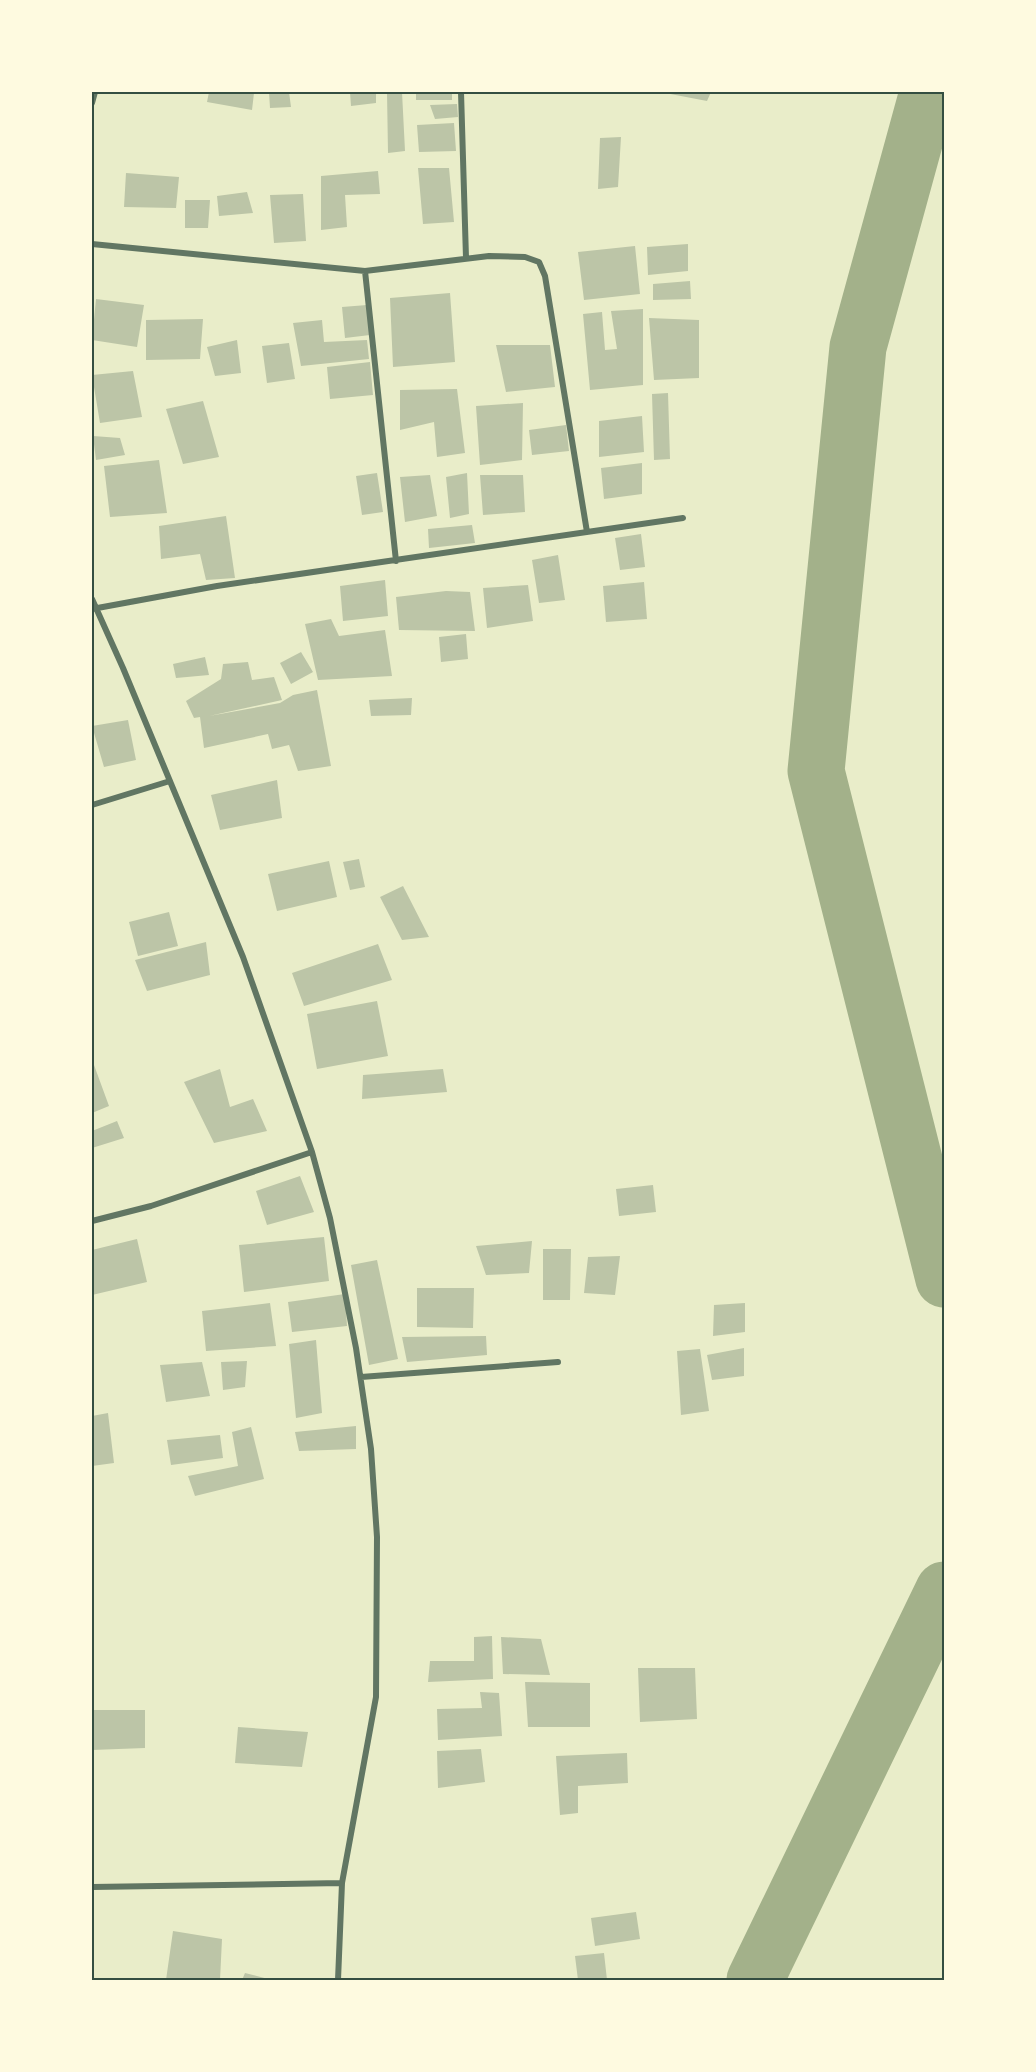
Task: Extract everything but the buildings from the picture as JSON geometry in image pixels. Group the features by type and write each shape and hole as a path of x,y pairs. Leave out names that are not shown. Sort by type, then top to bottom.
{"street":[{"path":"92,103 95,92"},
{"path":"461,92 466,258"},
{"path":"92,244 365,272 466,258 525,257 539,262 545,276 587,532"},
{"path":"365,272 396,561"},
{"path":"93,609 217,586 683,518"},
{"path":"92,599 93,609 123,668 243,957 312,1152 330,1218 361,1377 371,1449 377,1536 376,1697 342,1883 338,1980"},
{"path":"92,805 170,781"},
{"path":"92,1221 151,1206 312,1152"},
{"path":"361,1377 558,1362"},
{"path":"92,1887 342,1883"}],"waterway":[{"path":"928,92 858,347 816,771 944,1279"},
{"path":"755,1980 944,1590"}]}
